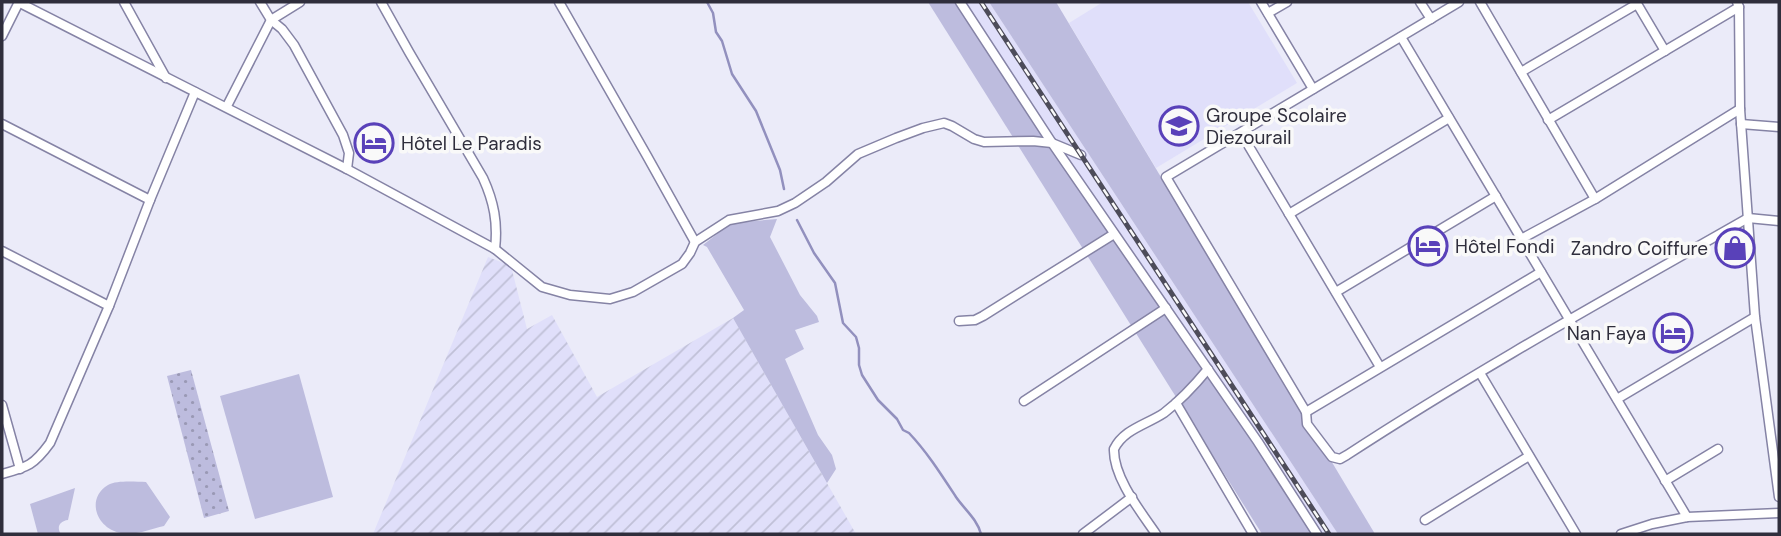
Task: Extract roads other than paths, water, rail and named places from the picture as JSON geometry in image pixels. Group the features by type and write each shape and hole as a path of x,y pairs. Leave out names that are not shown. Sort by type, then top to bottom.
{"street":[{"path":"2,36 19,2 347,169 495,249 542,287 570,295 610,299 633,292 682,264 695,242 729,220 778,211 795,203 826,182 858,154 923,128 944,123 984,142 1052,143 1081,155"},
{"path":"124,2 166,78"},
{"path":"260,2 271,20 294,45 343,135 349,153 347,169"},
{"path":"227,106 271,20 300,2"},
{"path":"382,2 408,52 483,178 496,216 495,249"},
{"path":"559,2 695,242"},
{"path":"960,2 1052,143 1258,442 1317,534"},
{"path":"1261,2 1313,89"},
{"path":"1268,13 1287,2"},
{"path":"1420,2 1431,19"},
{"path":"1459,2 1166,177 1306,412 1307,424 1332,457 1340,459 1569,320 1748,218 1779,221"},
{"path":"1480,2 1595,199"},
{"path":"1521,72 1636,3 1665,51"},
{"path":"1548,120 1738,5"},
{"path":"1738,5 1740,109 1755,317 1779,497"},
{"path":"1401,37 1687,517"},
{"path":"2,474 38,460 50,443 109,306 195,92"},
{"path":"1521,239 1595,199 1740,109"},
{"path":"1289,214 1449,118"},
{"path":"2,124 150,200"},
{"path":"1741,124 1779,127"},
{"path":"1241,133 1380,367"},
{"path":"1336,292 1496,196"},
{"path":"959,321 975,320 983,316 1114,234"},
{"path":"2,251 109,306"},
{"path":"1306,412 1541,272"},
{"path":"1024,401 1166,308"},
{"path":"1617,399 1755,317"},
{"path":"1156,534 1115,466 1114,449 1125,435 1161,415 1188,394 1208,369"},
{"path":"1480,373 1576,534"},
{"path":"1176,403 1253,534"},
{"path":"2,405 20,469"},
{"path":"1665,481 1718,449"},
{"path":"1425,520 1529,456"},
{"path":"1083,534 1132,497"},
{"path":"1621,534 1687,517 1779,513"}],"waterway":[{"path":"707,2 732,74 756,111 780,170 784,189"},
{"path":"797,220 814,253 835,283 843,323 856,337 862,375 878,400 928,456 974,519 981,534"}],"railway":[{"path":"981,2 1329,534"}],"place":[{"name":"Groupe Scolaire Diezourail","path":"1179,126"},
{"name":"Hôtel Le Paradis","path":"374,143"},
{"name":"Hôtel Fondi","path":"1428,246"},
{"name":"Zandro Coiffure","path":"1735,248"},
{"name":"Nan Faya","path":"1673,333"}]}
